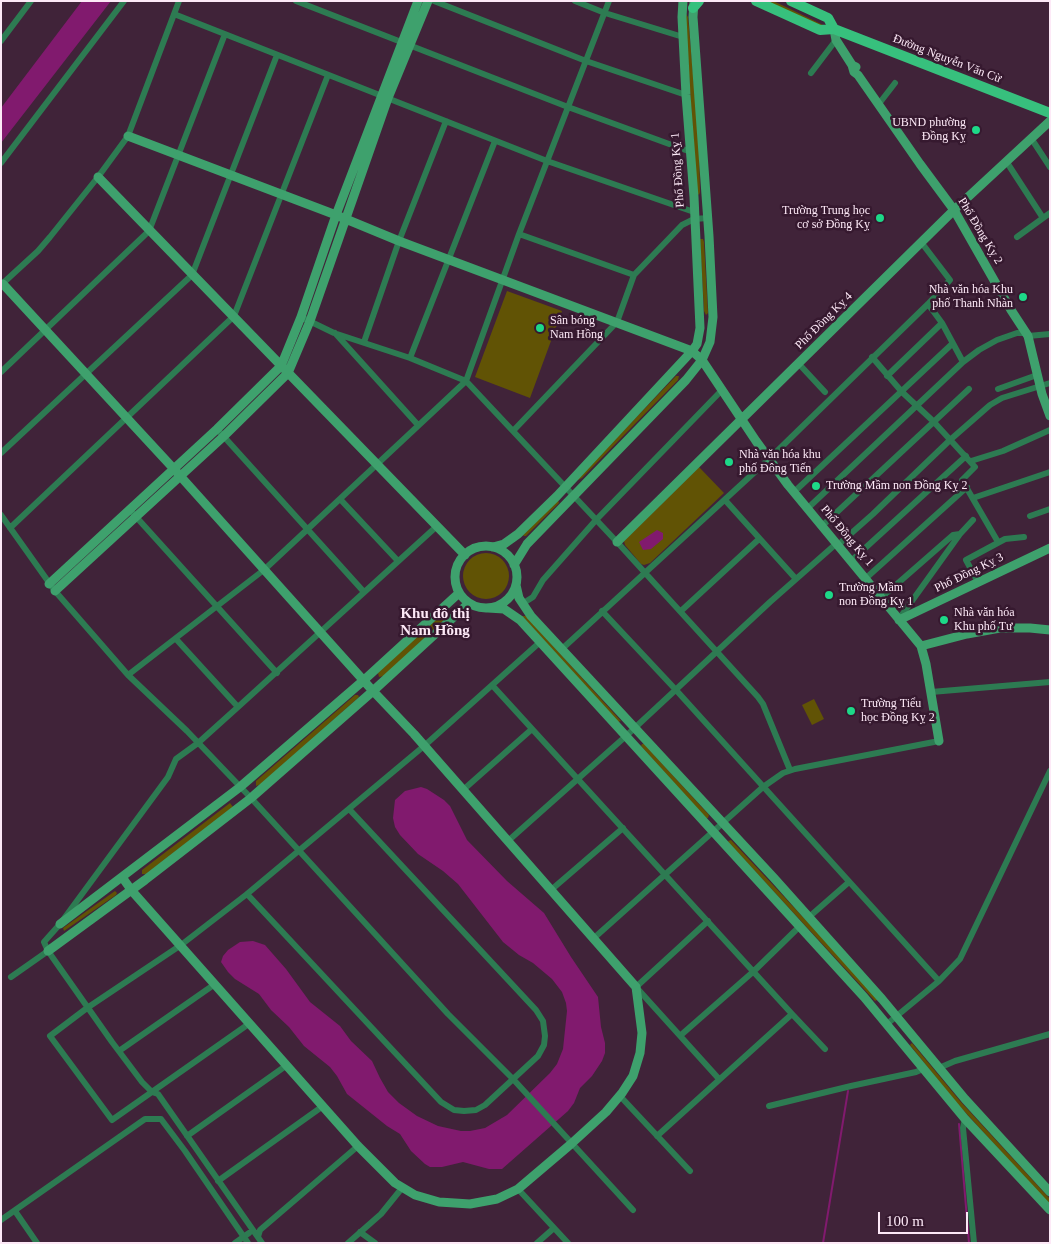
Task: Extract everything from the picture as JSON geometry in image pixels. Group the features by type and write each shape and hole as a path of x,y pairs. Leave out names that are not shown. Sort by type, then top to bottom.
{"main road":[{"name":"Đường Nguyễn Văn Cừ","path":"756,1 820,30 1050,113"},
{"name":"Đường Nguyễn Văn Cừ","path":"791,1 828,18 835,34"}],"street":[{"path":"1,41 31,1"},
{"path":"1,162 124,1"},
{"path":"179,1 128,136 98,177 38,251 2,285 47,330 322,632 719,1079"},
{"path":"296,1 690,152"},
{"path":"406,44 418,1"},
{"path":"52,587 137,516 217,428 281,366 301,317 336,215 406,44 428,1"},
{"path":"434,1 586,61 686,95"},
{"path":"575,1 605,13 683,37"},
{"path":"128,675 176,640 265,569 466,381 519,234 609,1"},
{"name":"Phố Đồng Kỵ 1","path":"683,1 686,95 700,328 697,344 692,351 702,360 741,419 794,492 921,646 926,664 939,741"},
{"path":"514,565 527,544 686,380 702,360 710,342 712,327 708,218 693,17 695,3"},
{"path":"174,14 547,161 694,216 708,218"},
{"path":"1,372 149,231 225,34"},
{"path":"811,73 835,34"},
{"name":"Phố Đồng Kỵ 2","path":"835,34 852,66 857,69 858,75 878,105 954,210 1026,334 1050,416"},
{"path":"1,452 192,275 277,54"},
{"path":"10,528 234,316 328,75"},
{"path":"878,105 896,83"},
{"path":"52,587 130,509 176,471 224,436 288,374 310,321 384,97"},
{"name":"Phố Đồng Kỵ 4","path":"616,542 921,242 1050,120"},
{"path":"364,342 399,241 446,121"},
{"path":"128,136 399,241 692,351 564,488 518,534 504,544 478,548 465,555 458,564 455,575 455,582 459,593 469,603 478,607 500,608 508,611 520,620 800,926 887,1024 965,1118 1050,1210"},
{"path":"1031,138 1050,167"},
{"path":"410,358 495,141"},
{"path":"1006,161 1043,218"},
{"path":"98,177 465,555"},
{"path":"1017,237 1050,213"},
{"path":"514,431 616,322 634,275 682,225 694,216"},
{"path":"519,234 634,275"},
{"path":"563,648 769,459 928,304 950,280 921,242"},
{"path":"928,304 942,323 963,362"},
{"path":"301,317 334,333 410,358 466,381 681,611 763,704 790,770"},
{"path":"888,376 942,323"},
{"path":"334,333 418,425"},
{"path":"808,508 963,362 979,350 997,340 1017,333 1050,334"},
{"path":"794,492 952,344"},
{"path":"872,357 902,392 971,461 975,467 962,480 998,542"},
{"path":"799,364 825,392"},
{"path":"998,389 1038,375"},
{"path":"508,842 796,579 873,514 950,440 990,405 1002,398 1050,383"},
{"path":"522,604 533,596 543,580 596,520 722,390"},
{"path":"822,526 969,390"},
{"path":"217,428 364,592"},
{"path":"971,461 1003,451 1050,430"},
{"path":"851,561 966,456"},
{"path":"973,498 1050,472"},
{"path":"865,578 967,487"},
{"path":"340,499 398,561"},
{"path":"725,500 796,579"},
{"path":"130,509 276,673"},
{"path":"1030,516 1050,509"},
{"path":"1,515 52,587 128,675 251,798 448,1014 513,1080 633,1210"},
{"path":"899,620 960,534 973,520"},
{"path":"253,1237 218,1181 158,1094 152,1092 142,1082 48,951 44,942 60,924 168,777 176,759 198,743 437,526"},
{"path":"881,598 954,535 960,534"},
{"path":"978,582 966,560 1004,539 1024,537"},
{"path":"681,611 759,539"},
{"path":"493,547 504,552 514,565 517,575 517,593 522,604 809,917 939,1068 1050,1192"},
{"name":"Phố Đồng Kỵ 3","path":"899,620 1050,548"},
{"path":"488,608 504,602 511,595 516,585"},
{"path":"60,924 240,787 364,680 459,593"},
{"path":"11,977 132,891 251,798 373,691 469,603"},
{"path":"602,611 676,690 939,981"},
{"path":"921,646 1000,628 1050,630"},
{"path":"176,640 238,707"},
{"path":"250,1023 112,1120 50,1036 181,945 247,894 350,810 539,642"},
{"path":"930,692 1050,682"},
{"path":"492,685 825,1049"},
{"path":"463,790 532,729"},
{"path":"594,938 723,822 774,779 790,770 939,741"},
{"path":"887,1024 939,981 960,959 1050,770"},
{"path":"247,894 446,1105 454,1110 464,1112 481,1108 538,1056 542,1049 545,1031 540,1016 350,810"},
{"path":"552,890 623,828"},
{"path":"122,877 132,891 358,1146 389,1178 414,1195 439,1202 470,1204 497,1199 518,1189 606,1112 620,1096 633,1076 640,1053 642,1033 636,987"},
{"path":"809,917 849,882"},
{"path":"636,987 708,921"},
{"path":"681,1035 754,971 800,926"},
{"path":"119,1051 215,984"},
{"path":"638,1006 642,1000 648,1000"},
{"path":"658,1136 792,1014"},
{"path":"939,1068 955,1061 1050,1034"},
{"path":"187,1136 287,1065"},
{"path":"769,1106 923,1069"},
{"path":"620,1096 690,1171"},
{"path":"218,1181 323,1106"},
{"path":"965,1118 963,1128 974,1243"},
{"path":"1,1220 145,1120 161,1119 253,1237"},
{"path":"235,1243 253,1237 358,1146"},
{"path":"348,1243 381,1214 402,1188"},
{"path":"518,1189 568,1243"},
{"path":"15,1211 37,1243"},
{"path":"537,1243 554,1228"},
{"path":"360,1232 375,1243"}],"shaded area":[{"path":"82,1 111,1 1,143 1,108"},
{"path":"766,1 773,1 823,25 822,27"},
{"path":"686,14 688,17 696,107 699,149 699,195 697,193"},
{"path":"700,239 703,239 704,242 708,313 706,315 704,311"},
{"path":"507,291 562,311 530,398 475,377"},
{"path":"676,376 679,376 678,380 578,480 578,478"},
{"path":"699,467 724,493 650,563 641,564 625,545 624,541"},
{"path":"558,500 559,503 524,536 523,535"},
{"path":"657,530 663,533 663,539 651,549 643,550 639,542"},
{"path":"486,553 499,557 505,563 509,576 505,589 499,595 486,599 473,595 467,589 463,576 467,563 473,557"},
{"path":"446,611 449,613 448,616 384,676 379,677 378,673"},
{"path":"522,616 526,616 621,721 618,722"},
{"path":"355,695 359,697 261,784 256,786 256,781"},
{"path":"814,699 824,719 812,725 802,705"},
{"path":"642,744 709,815 708,818 641,746"},
{"path":"421,787 444,800 450,806 467,840 507,881 544,913 598,997 601,1027 605,1043 605,1053 602,1061 592,1076 580,1088 574,1103 568,1111 502,1169 489,1169 463,1162 442,1167 430,1167 425,1164 411,1151 400,1134 347,1094 330,1067 304,1046 259,994 235,979 221,962 228,950 240,942 253,941 265,945 286,969 310,1002 340,1026 351,1041 372,1061 388,1092 417,1116 438,1126 470,1131 485,1128 507,1115 557,1064 563,1049 567,1011 566,1003 562,992 552,979 503,942 458,884 418,854 400,835 395,827 393,818 395,800 405,791"},
{"path":"230,803 233,807 146,874 142,874 142,870"},
{"path":"731,840 828,944 877,1000 875,1001 729,843 728,841"},
{"path":"115,891 116,895 64,931 63,928"},
{"path":"912,1043 960,1101 1050,1199 1050,1205 955,1101 910,1045"}],"waterway":[{"path":"823,1243 848,1091"},
{"path":"959,1124 969,1243"}],"place":[{"name":"UBND phường Đồng Kỵ","path":"976,130"},
{"name":"Trường Trung học cơ sở Đồng Kỵ","path":"880,218"},
{"name":"Nhà văn hóa Khu phố Thanh Nhàn","path":"1023,297"},
{"name":"Sân bóng Nam Hồng","path":"540,328"},
{"name":"Nhà văn hóa khu phố Đông Tiến","path":"729,462"},
{"name":"Trường Mầm non Đồng Kỵ 2","path":"816,486"},
{"name":"Trường Mầm non Đồng Kỵ 1","path":"829,595"},
{"name":"Nhà văn hóa Khu phố Tư","path":"944,620"},
{"name":"Trường Tiểu học Đồng Kỵ 2","path":"851,711"}],"district":[{"name":"Khu đô thị Nam Hồng","path":"435,622"}]}
